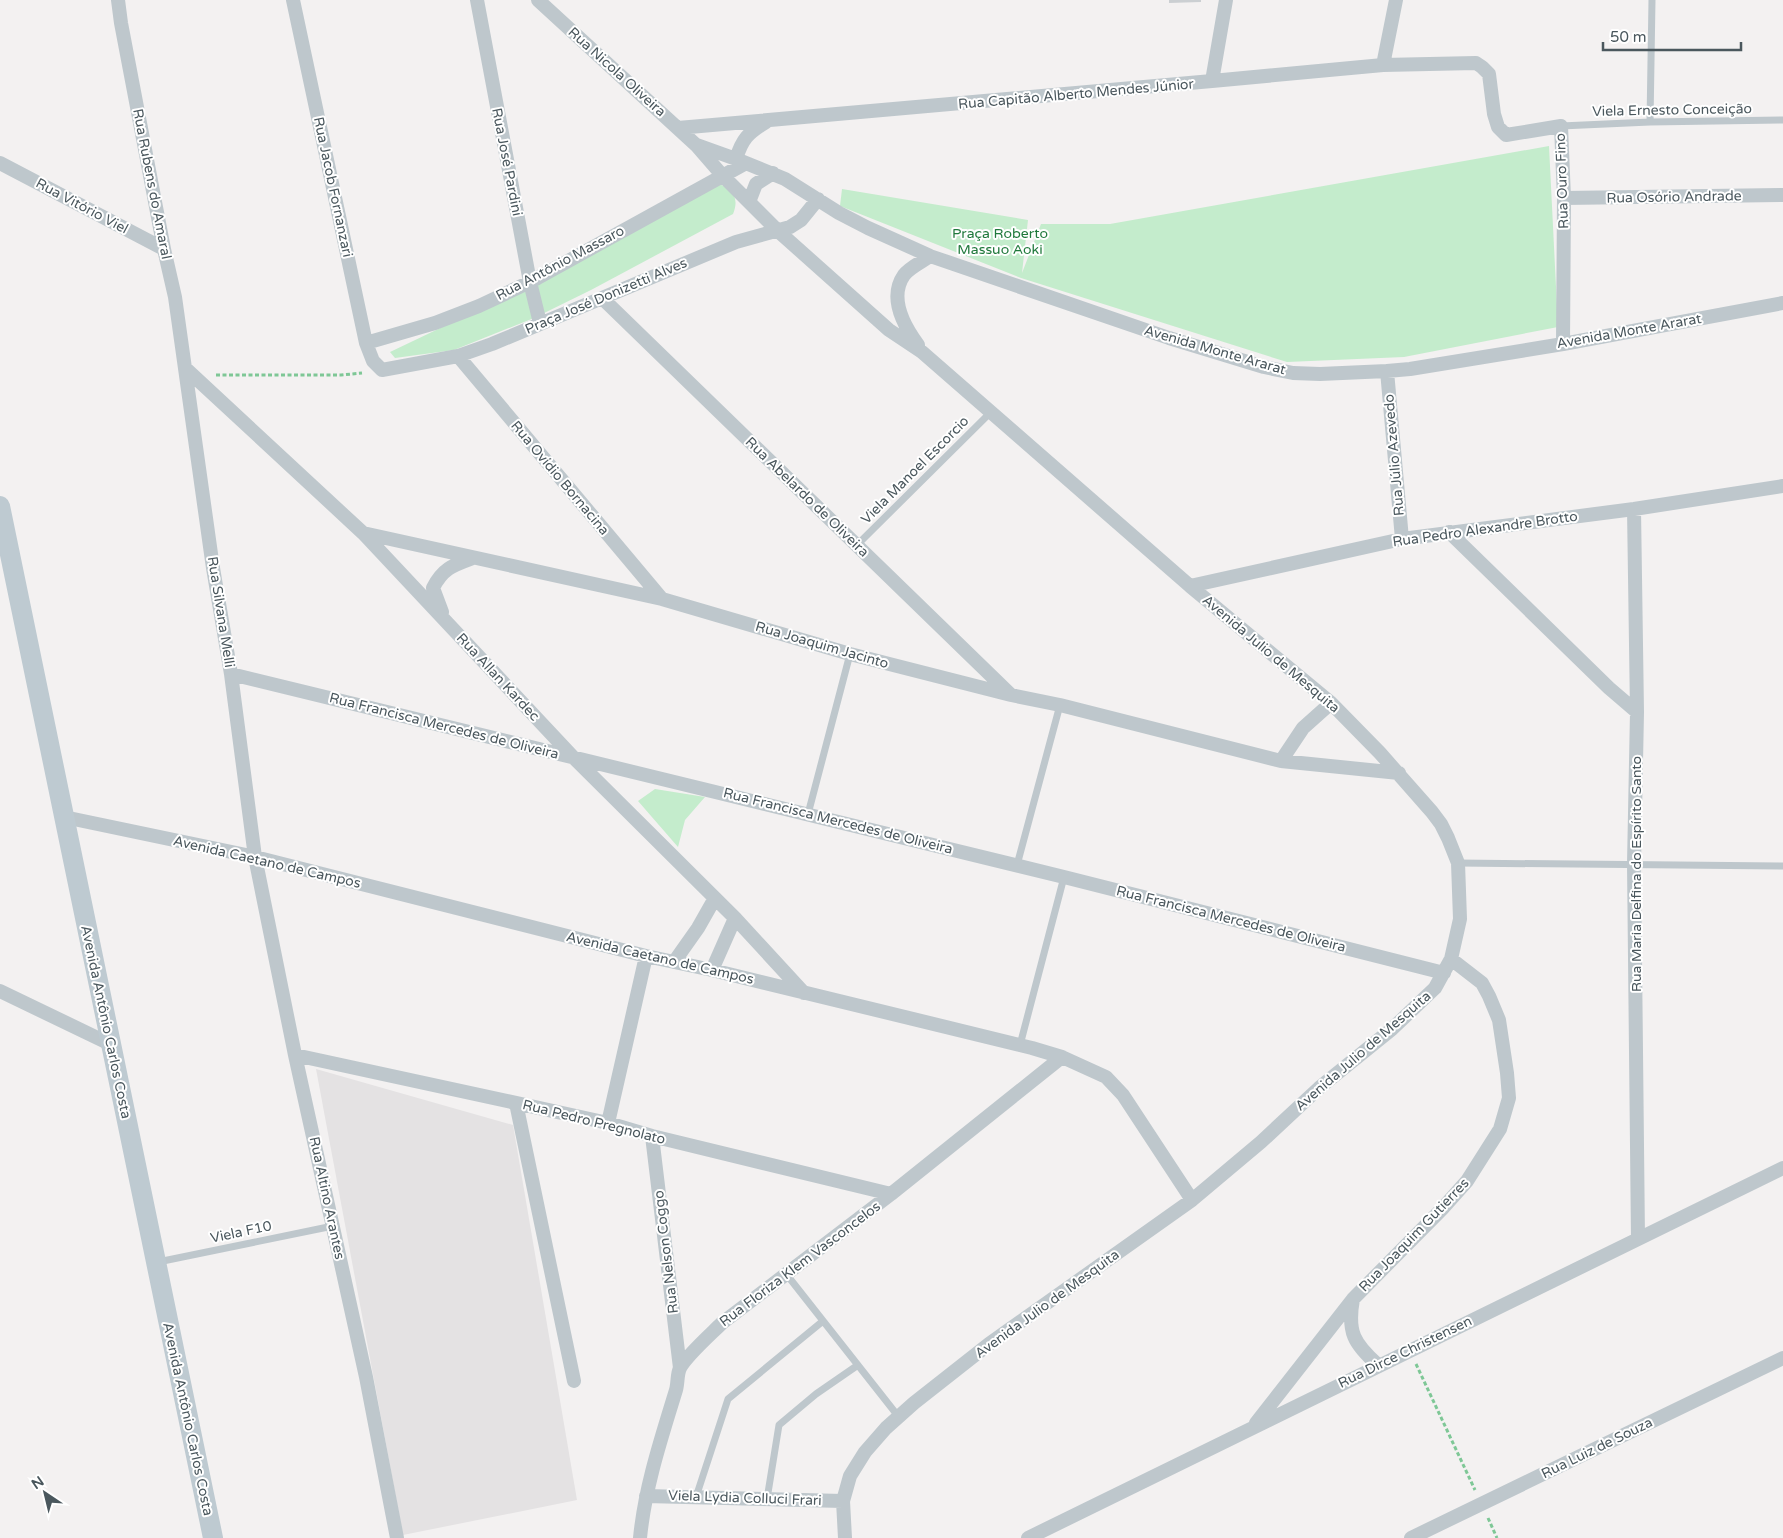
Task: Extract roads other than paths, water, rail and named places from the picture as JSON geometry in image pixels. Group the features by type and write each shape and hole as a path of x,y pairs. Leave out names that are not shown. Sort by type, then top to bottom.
{"main road":[{"name":"Avenida Antônio Carlos Costa","path":"0,507 213,1538"}],"street":[{"name":"Rua Rubens do Amaral","path":"118,0 164,249 175,297 185,368"},
{"name":"Rua Jacob Fornanzari","path":"293,0 366,343 374,361 382,370"},
{"name":"Rua José Pardini","path":"477,0 530,282 540,323"},
{"name":"Rua Nicola Oliveira","path":"538,0 696,145 722,175 778,231"},
{"path":"1212,82 1226,0"},
{"path":"1383,64 1396,0"},
{"name":"Rua Ouro Fino","path":"1383,64 1476,63 1489,74 1494,114 1498,127 1506,135 1561,126 1564,198 1563,344"},
{"name":"Rua Capitão Alberto Mendes Júnior","path":"678,128 1212,82 1383,64"},
{"name":"Rua Capitão Alberto Mendes Júnior","path":"741,161 740,147 746,136 768,121"},
{"name":"Rua Nicola Oliveira","path":"696,145 772,173 818,199"},
{"name":"Rua Antônio Massaro","path":"366,343 435,324 530,282 722,175 741,161"},
{"name":"Rua Vitório Viel","path":"0,163 164,249"},
{"path":"749,202 756,184 772,173"},
{"name":"Rua Osório Andrade","path":"1564,198 1783,196"},
{"name":"Praça José Donizetti Alves","path":"382,370 458,356 492,344 736,242 778,231 801,220 818,199"},
{"name":"Avenida Monte Ararat","path":"818,199 839,213 868,228 930,256 1169,338 1264,367 1293,372 1320,374 1387,371 1563,344 1783,303"},
{"name":"Avenida Julio de Mesquita","path":"778,231 889,330 922,352 1190,586 1331,703 1399,773 1441,824 1458,863 1460,919 1451,959 1435,988 1392,1029 1319,1088 1261,1142 1192,1200 989,1344 898,1416 865,1452 850,1476 843,1501 845,1538"},
{"name":"Avenida Julio de Mesquita","path":"922,352 901,318 898,296 904,275 930,256"},
{"name":"Rua Abelardo de Oliveira","path":"602,298 1011,695"},
{"name":"Rua Ovídio Bornacina","path":"458,356 662,599"},
{"name":"Rua Allan Kardec","path":"185,368 363,533 573,756 735,918 804,993"},
{"name":"Rua Silvana Melli","path":"185,368 213,568 231,674 255,857"},
{"name":"Rua Júlio Azevedo","path":"1387,371 1402,539"},
{"name":"Rua Pedro Alexandre Brotto","path":"1190,586 1402,539 1634,509 1783,486"},
{"name":"Rua Maria Delfina do Espírito Santo","path":"1634,509 1637,712 1634,864 1638,1239"},
{"path":"1449,532 1609,688 1637,712"},
{"name":"Rua Joaquim Jacinto","path":"363,533 662,599 850,654 1011,695 1060,705 1281,762 1399,773"},
{"path":"447,622 433,588 438,577 452,565 474,557"},
{"name":"Rua Francisca Mercedes de Oliveira","path":"231,674 1017,865 1444,974"},
{"path":"1281,762 1303,728 1331,703"},
{"name":"Avenida Caetano de Campos","path":"64,817 255,857 646,956 712,970 1020,1045 1062,1057 1106,1077 1124,1095 1192,1200"},
{"name":"Rua Altino Arantes","path":"255,857 295,1055 366,1376 397,1538"},
{"path":"674,962 698,928 715,898"},
{"path":"712,970 735,918"},
{"path":"608,1123 646,956"},
{"name":"Rua Joaquim Gutierres","path":"1254,1426 1353,1299 1467,1181 1500,1129 1508,1098 1507,1072 1499,1020 1482,983 1451,959"},
{"path":"0,991 110,1044"},
{"name":"Rua Pedro Pregnolato","path":"295,1055 608,1123 652,1136 891,1194"},
{"name":"Rua Floriza Klem Vasconcelos","path":"640,1538 653,1464 677,1388 680,1368 700,1344 722,1323 891,1194 1062,1057"},
{"path":"516,1103 574,1381"},
{"name":"Rua Nelson Coggo","path":"652,1136 680,1368"},
{"name":"Rua Dirce Christensen","path":"1028,1538 1783,1168"},
{"name":"Rua Joaquim Gutierres","path":"1353,1299 1350,1317 1353,1336 1363,1351 1378,1365"},
{"name":"Rua Luiz de Souza","path":"1411,1538 1783,1358"},
{"name":"Viela Lydia Colluci Frari","path":"646,1496 843,1501"}],"lane":[{"path":"1650,122 1652,0"},
{"name":"Viela Ernesto Conceição","path":"1561,126 1650,122 1783,120"},
{"name":"Viela Manoel Escorcio","path":"857,546 991,412"},
{"path":"808,814 850,654"},
{"path":"1017,865 1060,705"},
{"path":"1458,863 1783,866"},
{"path":"1020,1045 1064,877"},
{"name":"Viela F10","path":"155,1263 333,1226"},
{"path":"787,1275 898,1416"},
{"path":"696,1497 728,1399 823,1321"},
{"path":"767,1499 779,1425 816,1394 858,1365"}],"park label":[{"name":"Praça Roberto Massuo Aoki","path":"1000,242"}]}
